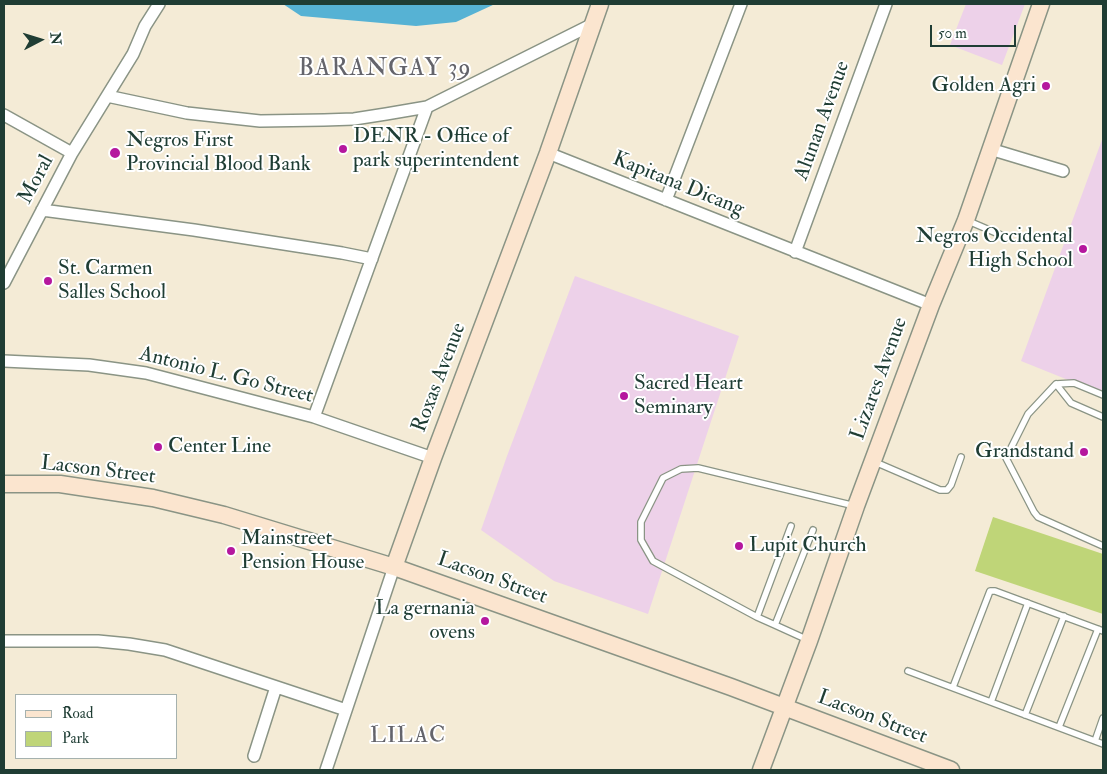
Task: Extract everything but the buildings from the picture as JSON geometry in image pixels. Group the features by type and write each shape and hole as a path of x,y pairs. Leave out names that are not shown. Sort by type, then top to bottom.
{"street":[{"name":"Moral","path":"4,283 72,153 133,54 148,21 159,4"},
{"name":"Roxas Avenue","path":"326,770 394,567 548,153 591,25 600,4"},
{"path":"666,200 741,4"},
{"name":"Alunan Avenue","path":"795,252 886,4"},
{"name":"Lizares Avenue","path":"761,770 856,506 931,305 966,220 1041,4"},
{"path":"108,96 187,113 260,121 354,119 426,107 591,25"},
{"path":"314,417 426,107"},
{"path":"4,115 72,153"},
{"path":"990,149 1063,171"},
{"name":"Kapitana Dicang","path":"548,153 931,305"},
{"path":"42,210 194,230 372,259"},
{"name":"Antonio L. Go Street","path":"4,361 121,368 314,417 433,458"},
{"name":"Lacson Street","path":"4,484 60,484 153,498 224,515 394,567 731,687 951,770"},
{"path":"4,641 68,640 129,644 176,653 346,710"},
{"path":"254,756 276,687"}],"lane":[{"path":"966,220 1008,238"},
{"path":"1103,395 1074,382 1056,384 1028,414 1006,458 1038,517 1103,546"},
{"path":"1056,384 1071,403 1103,417"},
{"path":"873,462 940,490 947,490 951,485 961,457"},
{"path":"809,640 757,617 653,561 642,540 641,522 663,478 681,469 698,468 856,506"},
{"path":"757,617 791,526"},
{"path":"775,625 813,530"},
{"path":"953,688 990,591 995,591 1064,616 1101,630 1059,727"},
{"path":"991,702 1028,603"},
{"path":"1026,715 1064,616"},
{"path":"908,671 1103,744"},
{"path":"1094,741 1103,718"}],"shaded area":[{"path":"966,4 1025,4 1002,65 950,45"},
{"name":"Negros Occidental High School","path":"1103,137 1103,394 1021,361"},
{"name":"Sacred Heart Seminary","path":"575,276 739,336 648,614 554,581 481,530"}],"green space":[{"path":"993,517 1103,554 1103,614 975,571"}],"water":[{"path":"283,4 495,4 456,22 416,26 301,16"}],"place":[{"name":"Golden Agri","path":"1046,86"},
{"name":"DENR - Office of park superintendent","path":"343,149"},
{"name":"Negros First Provincial Blood Bank","path":"115,153"},
{"name":"Negros Occidental High School","path":"1083,249"},
{"name":"St. Carmen Salles School","path":"48,281"},
{"name":"Sacred Heart Seminary","path":"624,396"},
{"name":"Center Line","path":"158,447"},
{"name":"Grandstand","path":"1084,452"},
{"name":"Lupit Church","path":"739,546"},
{"name":"Mainstreet Pension House","path":"231,551"},
{"name":"La gernania ovens","path":"485,621"}],"district":[{"name":"BARANGAY 39","path":"385,70"},
{"name":"LILAC","path":"408,737"}]}
